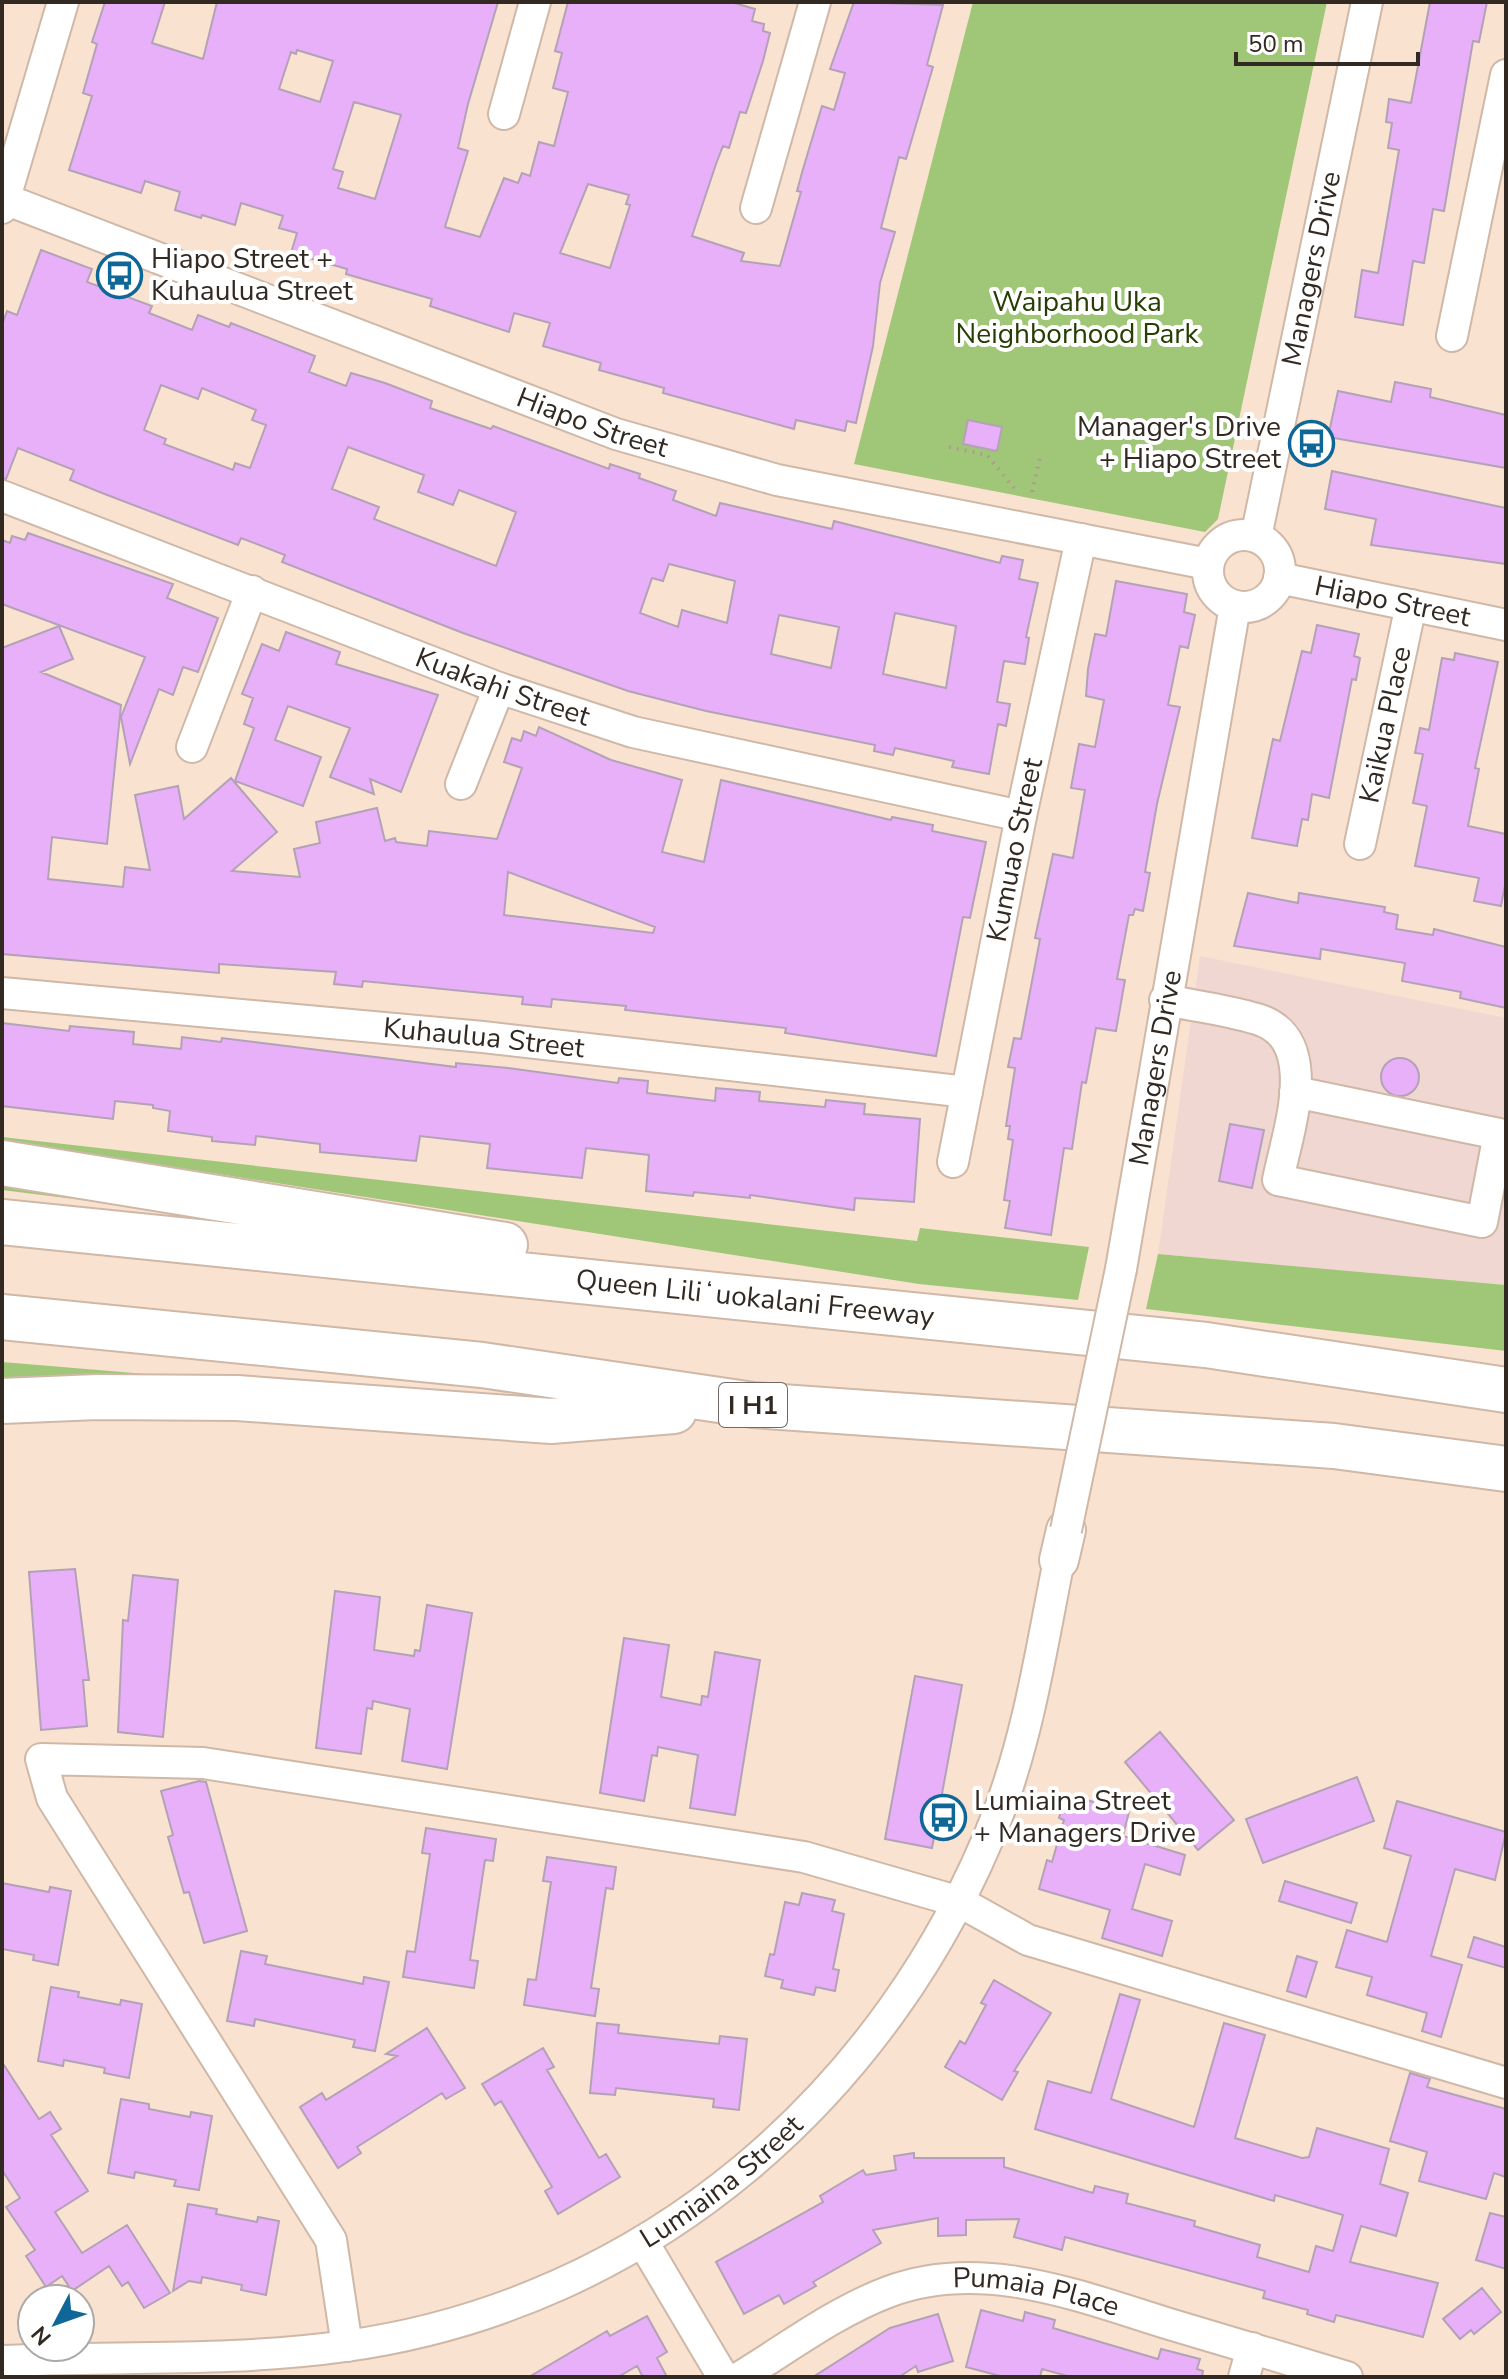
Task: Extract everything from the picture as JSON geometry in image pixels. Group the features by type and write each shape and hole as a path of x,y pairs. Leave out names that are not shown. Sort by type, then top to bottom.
{"highway":[{"path":"2,1163 558,1253 694,1292"},
{"name":"Queen Liliʻuokalani Freeway","path":"2,1222 1206,1345 1506,1390"},
{"name":"I H1","path":"2,1317 482,1365 753,1405 1334,1446 1506,1469"},
{"path":"2,1401 97,1397 237,1398 551,1421 753,1405"}],"street":[{"path":"3,202 63,2"},
{"path":"504,114 535,2"},
{"path":"756,208 815,2"},
{"name":"Managers Drive","path":"1256,537 1367,2"},
{"path":"1452,336 1506,75"},
{"name":"Hiapo Street","path":"3,202 601,428 684,456 777,480 1208,564"},
{"name":"Kuakahi Street","path":"2,496 499,688 633,732 1021,816"},
{"path":"1236,535 1256,537 1273,549 1279,578 1268,598 1258,604 1235,606 1217,594 1211,585 1208,564 1212,554 1226,539 1236,535"},
{"name":"Kumuao Street","path":"953,1162 1021,816 1081,539"},
{"name":"Hiapo Street","path":"1279,578 1506,625"},
{"path":"192,747 252,591"},
{"name":"Kaikua Place","path":"1360,844 1411,605"},
{"name":"Managers Drive","path":"1063,1545 1121,1269 1235,606"},
{"path":"461,784 499,688"},
{"name":"Kuhaulua Street","path":"2,993 483,1037 967,1092"},
{"path":"1165,1000 1259,1019 1278,1030 1291,1047 1298,1069 1278,1180 1482,1222 1499,1134 1295,1092"},
{"name":"Lumiaina Street","path":"2,2361 279,2353 347,2346 444,2326 511,2305 571,2281 643,2242 721,2189 805,2116 894,2011 960,1902 998,1812 1033,1688 1063,1545"},
{"path":"347,2346 331,2240 52,1798 41,1759 203,1763 804,1857 960,1902 1028,1940 1506,2083"},
{"path":"643,2242 723,2377"},
{"name":"Pumaia Place","path":"740,2377 854,2307 890,2292 927,2282 984,2277 1044,2285 1248,2363 1347,2377"}],"path":[{"path":"949,447 987,455 1014,488"},
{"path":"1032,492 1040,457"}],"shaded area":[{"path":"1200,956 1506,1018 1506,1285 1158,1254"}],"green space":[{"name":"Waipahu Uka Neighborhood Park","path":"973,2 1327,2 1218,519 1205,532 854,464"},
{"path":"2,1137 917,1241 920,1228 1089,1247 1078,1300 919,1284 2,1140"},
{"path":"2,1180 106,1203 2,1190"},
{"path":"1158,1254 1506,1285 1506,1351 1146,1309"},
{"path":"2,1362 242,1382 2,1393"}],"building":[{"path":"105,2 165,2 152,43 203,59 217,2 498,2 468,104 458,148 468,151 445,227 480,237 504,178 518,183 522,173 530,176 539,142 554,146 568,92 553,88 562,53 555,51 568,2 731,2 755,9 752,21 764,24 763,31 770,33 763,61 746,113 740,112 729,148 723,146 692,236 744,253 741,261 780,266 801,192 797,191 822,106 834,110 845,73 830,69 854,2 943,5 927,65 933,67 906,159 899,157 881,228 895,232 880,283 873,346 856,423 847,421 845,431 796,420 794,429 663,393 664,388 599,370 601,363 543,346 550,323 514,313 509,332 430,306 432,299 346,274 347,269 291,253 297,233 279,228 283,216 241,203 235,225 202,215 201,218 175,210 180,192 145,181 141,193 69,170 92,96 83,93 97,44 92,42","holes":["297,50 333,61 320,102 279,89 291,52 296,54","354,102 401,115 375,199 338,188 343,172 333,169","588,184 629,195 626,204 630,205 610,268 560,253"]},
{"path":"1430,2 1487,2 1479,42 1473,41 1444,211 1433,209 1424,263 1413,261 1403,325 1355,317 1362,270 1378,273 1399,150 1388,148 1392,123 1386,122 1389,99 1411,103"},
{"path":"41,250 92,269 87,282 152,306 149,313 192,330 198,315 229,327 231,323 315,356 309,372 346,386 351,373 385,383 432,401 430,408 491,429 493,426 609,469 610,464 640,474 639,478 676,491 673,500 716,516 720,503 832,529 834,521 1000,563 1002,556 1023,560 1019,579 1038,583 1026,637 1029,638 1025,664 1004,661 997,702 1010,704 1006,726 998,724 989,774 952,767 954,761 895,748 893,755 874,751 875,745 706,711 628,691 463,633 282,562 285,555 241,538 238,545 102,493 70,480 74,470 18,448 6,479 2,478 2,325 7,311 17,315","holes":["161,385 198,399 202,388 256,410 252,420 266,425 250,468 235,463 233,470 164,444 166,439 144,430","348,447 424,475 418,492 453,505 459,490 516,512 496,566 374,519 379,507 332,489","669,564 735,581 727,623 682,610 678,627 640,613 652,578 663,581","895,613 956,626 946,688 883,674","779,615 839,627 831,668 771,654"]},
{"path":"1395,382 1431,389 1430,397 1506,415 1506,468 1328,437 1338,391 1391,402"},
{"path":"968,420 1002,427 997,451 963,444"},
{"path":"1332,471 1506,508 1506,564 1371,545 1376,519 1325,509"},
{"path":"28,533 173,584 167,598 218,618 198,672 183,667 173,695 159,689 130,764 121,717 145,657 2,604 2,540 10,543 12,536 25,540"},
{"path":"1116,581 1187,594 1184,612 1195,615 1188,648 1180,646 1168,705 1180,707 1157,804 1145,872 1150,873 1143,911 1135,909 1133,915 1129,915 1117,979 1125,980 1116,1031 1096,1028 1086,1083 1082,1082 1072,1149 1064,1148 1051,1235 1005,1228 1010,1201 1004,1200 1013,1140 1008,1139 1010,1126 1006,1126 1015,1068 1008,1067 1014,1038 1021,1039 1040,939 1035,938 1053,854 1073,858 1085,790 1071,788 1079,744 1095,747 1104,700 1086,696 1088,669 1095,634 1106,636"},
{"path":"1317,625 1359,634 1354,656 1360,658 1356,680 1352,679 1329,798 1312,794 1308,820 1302,819 1297,846 1252,838 1273,739 1280,741 1302,651 1311,653"},
{"path":"59,626 73,659 41,672 121,705 107,844 52,837 48,879 123,887 125,867 150,870 135,795 178,786 184,819 231,778 277,832 232,871 300,877 294,849 320,843 316,822 377,808 385,841 395,838 396,842 427,846 429,831 497,839 522,768 504,762 512,738 521,741 524,731 536,736 539,727 611,760 682,780 662,852 704,862 721,780 891,820 892,817 933,825 932,831 986,842 970,918 963,917 936,1056 785,1033 786,1028 625,1010 626,1006 552,999 551,1007 522,1004 523,997 363,981 362,987 334,984 336,972 219,964 219,973 2,954 2,648","holes":["508,872 655,927 653,933 504,915"]},
{"path":"286,632 340,652 336,664 438,695 401,792 370,779 374,794 330,777 350,728 288,706 275,740 321,757 303,806 235,781 254,728 244,724 253,698 242,694 262,644 279,651"},
{"path":"1455,653 1498,662 1475,768 1479,769 1468,826 1506,834 1506,880 1501,906 1474,901 1479,878 1415,866 1427,806 1413,803 1423,754 1415,753 1420,728 1429,730 1442,658 1454,660"},
{"path":"1248,893 1298,903 1299,893 1385,907 1384,912 1398,915 1396,929 1433,935 1434,929 1506,947 1506,1008 1460,998 1461,992 1402,981 1405,963 1321,949 1320,959 1234,946"},
{"path":"2,1023 69,1031 70,1026 134,1032 133,1044 181,1049 182,1037 221,1042 222,1038 456,1067 456,1063 508,1068 618,1083 619,1078 648,1081 647,1093 715,1101 716,1088 760,1092 759,1101 825,1107 826,1100 865,1104 864,1114 920,1119 914,1202 855,1198 854,1210 750,1195 750,1198 694,1192 693,1196 646,1191 649,1155 586,1148 582,1178 487,1168 490,1144 420,1136 416,1161 320,1152 320,1144 256,1136 255,1145 212,1141 212,1137 168,1131 170,1111 153,1108 153,1105 115,1101 113,1119 2,1106"},
{"path":"1400,1058 1413,1064 1419,1077 1413,1090 1400,1096 1387,1090 1381,1077 1387,1064"},
{"path":"1230,1124 1264,1130 1252,1188 1219,1181"},
{"path":"75,1569 89,1680 83,1680 87,1726 41,1730 29,1572"},
{"path":"133,1575 178,1580 163,1737 118,1732 123,1620 128,1621"},
{"path":"335,1591 380,1597 374,1650 414,1656 415,1650 420,1651 427,1605 472,1613 447,1769 402,1761 410,1709 373,1701 372,1709 367,1708 361,1754 316,1748"},
{"path":"624,1638 669,1645 661,1697 701,1705 702,1696 708,1697 715,1652 760,1660 735,1815 690,1808 698,1755 658,1747 657,1756 652,1755 644,1801 600,1793"},
{"path":"915,1676 962,1685 932,1848 885,1839"},
{"path":"1160,1732 1234,1820 1198,1850 1125,1762"},
{"path":"1357,1777 1374,1821 1263,1863 1246,1819"},
{"path":"206,1782 247,1931 204,1943 189,1892 184,1893 168,1837 173,1835 161,1791"},
{"path":"1066,1794 1129,1812 1123,1836 1185,1855 1180,1875 1145,1864 1132,1909 1172,1921 1162,1956 1102,1938 1110,1910 1039,1889 1047,1860 1052,1862 1064,1820 1059,1818"},
{"path":"1397,1801 1506,1832 1495,1880 1455,1869 1431,1956 1462,1965 1441,2037 1422,2031 1427,2013 1367,1995 1372,1977 1336,1967 1347,1930 1387,1942 1411,1856 1384,1848"},
{"path":"426,1828 496,1839 493,1861 485,1860 470,1960 478,1961 474,1988 403,1977 407,1951 415,1952 430,1854 422,1853"},
{"path":"547,1857 616,1867 613,1889 606,1888 591,1988 599,1989 595,2016 524,2005 528,1979 536,1980 551,1882 543,1881"},
{"path":"1285,1881 1357,1903 1351,1923 1279,1901"},
{"path":"2,1883 49,1892 50,1887 71,1891 58,1965 33,1960 34,1955 2,1949"},
{"path":"802,1893 835,1900 832,1911 844,1914 833,1969 839,1970 835,1991 816,1987 814,1995 781,1988 783,1980 765,1976 770,1954 774,1955 785,1902 799,1905"},
{"path":"1474,1937 1506,1947 1506,1968 1468,1957"},
{"path":"241,1951 267,1956 265,1964 363,1984 364,1977 389,1982 375,2051 353,2047 355,2040 255,2019 254,2026 227,2021"},
{"path":"1297,1956 1317,1962 1306,1997 1287,1991"},
{"path":"994,1980 1051,2013 1014,2071 1018,2072 1002,2100 945,2067 960,2041 965,2044 986,2005 981,2003"},
{"path":"51,1987 79,1992 78,1997 120,2005 121,2000 142,2004 129,2078 104,2073 105,2068 64,2060 63,2066 38,2061"},
{"path":"1120,1994 1140,2000 1111,2099 1194,2127 1224,2023 1265,2035 1235,2138 1302,2158 1309,2157 1317,2128 1389,2149 1380,2184 1408,2193 1396,2236 1361,2226 1350,2262 1438,2283 1423,2337 1336,2315 1334,2322 1307,2314 1308,2310 1263,2298 1265,2291 1065,2237 1062,2250 1014,2237 1019,2219 966,2220 966,2235 938,2236 938,2218 873,2230 881,2243 813,2282 816,2286 784,2304 779,2295 744,2314 716,2262 823,2202 820,2196 863,2170 866,2175 896,2170 894,2156 914,2153 914,2158 1004,2158 1004,2167 1093,2193 1095,2186 1128,2194 1126,2203 1195,2221 1194,2226 1260,2245 1257,2257 1309,2272 1316,2246 1333,2251 1343,2215 1275,2195 1274,2201 1035,2129 1048,2081 1091,2093"},
{"path":"597,2023 619,2025 618,2033 719,2044 720,2036 747,2039 739,2110 713,2107 714,2099 616,2088 615,2095 590,2093"},
{"path":"427,2028 465,2088 446,2099 442,2093 357,2147 361,2153 338,2168 300,2107 322,2093 326,2100 397,2056 386,2054"},
{"path":"543,2048 554,2067 547,2070 599,2158 606,2154 620,2177 558,2214 545,2191 552,2187 501,2101 495,2105 482,2084"},
{"path":"2,2062 39,2119 50,2112 61,2129 51,2135 88,2191 55,2212 82,2253 127,2225 170,2293 144,2308 128,2282 122,2286 109,2266 84,2283 67,2283 62,2276 52,2283 43,2283 26,2256 35,2250 6,2207 20,2198 2,2170"},
{"path":"1410,2073 1430,2079 1427,2087 1506,2109 1506,2177 1494,2173 1486,2199 1419,2181 1427,2152 1390,2141"},
{"path":"121,2099 149,2104 149,2109 190,2117 191,2112 212,2116 199,2190 174,2186 176,2180 135,2172 134,2178 108,2173"},
{"path":"188,2204 217,2209 216,2214 257,2222 258,2217 279,2221 266,2295 241,2290 242,2285 202,2277 201,2283 189,2281 173,2291"},
{"path":"1490,2213 1506,2217 1506,2269 1476,2260"},
{"path":"1482,2288 1501,2312 1474,2334 1471,2330 1460,2339 1443,2319"},
{"path":"981,2310 1023,2321 1025,2312 1055,2320 1053,2328 1158,2359 1161,2349 1200,2359 1197,2369 1203,2371 1202,2377 1071,2377 1042,2369 1040,2377 1004,2377 966,2367"},
{"path":"938,2314 953,2361 918,2372 916,2366 899,2377 813,2377 890,2328"},
{"path":"647,2316 667,2352 657,2358 667,2377 643,2377 637,2366 618,2377 529,2377 607,2331 610,2336"}],"place":[{"name":"Hiapo Street + Kuhaulua Street","path":"120,275"},
{"name":"Manager's Drive + Hiapo Street","path":"1312,443"},
{"name":"Lumiaina Street + Managers Drive","path":"943,1817"}]}
